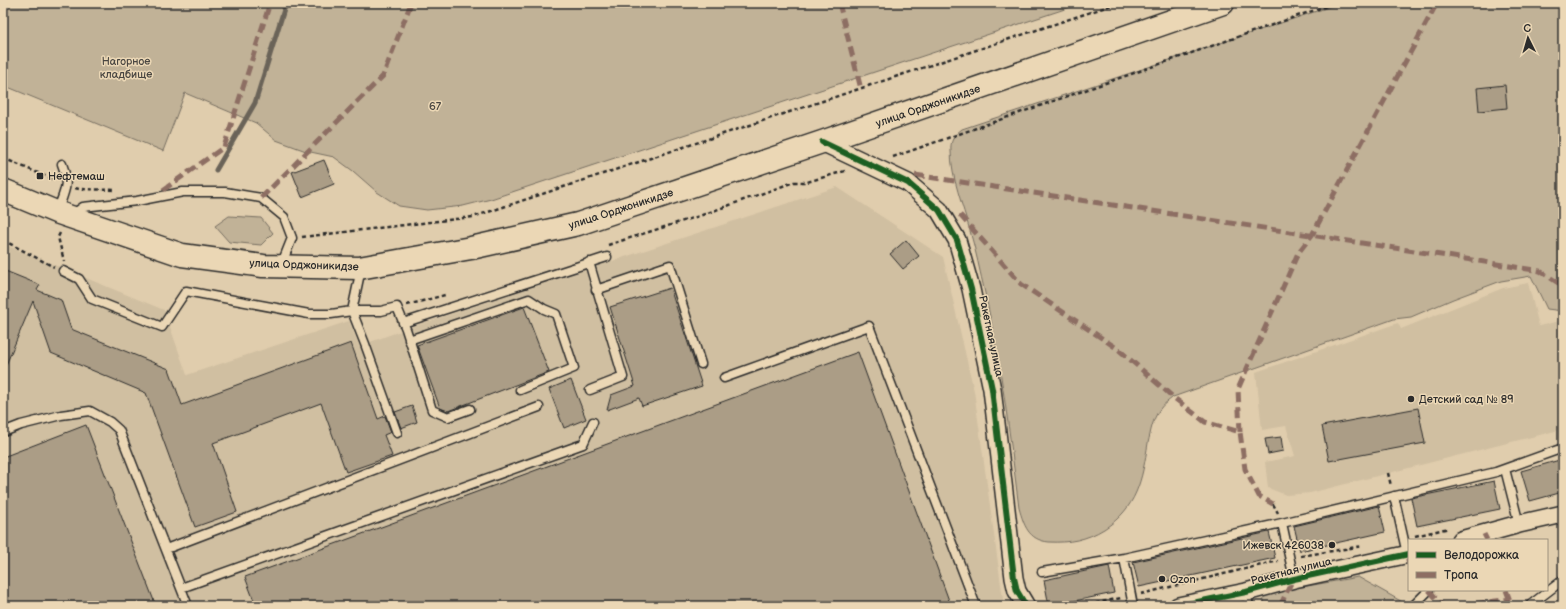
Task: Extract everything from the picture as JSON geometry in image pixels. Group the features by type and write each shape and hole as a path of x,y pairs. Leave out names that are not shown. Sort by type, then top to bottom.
{"main road":[{"name":"улица Орджоникидзе","path":"3,190 62,214 182,255 263,266 359,268 471,248 578,224 822,142 1223,3"}],"street":[{"name":"Ракетная улица","path":"822,142 866,165 908,183 939,210 957,240 971,289 992,388 1014,578 1017,591 1026,606"},
{"path":"1458,533 1481,537 1519,524 1563,514"},
{"name":"Ракетная улица","path":"1178,606 1248,599 1294,579 1406,549"}],"lane":[{"path":"62,164 66,175 66,185 62,214 83,207 137,201 183,192 226,192 261,198 284,217 292,238 284,258 263,266"},
{"path":"403,323 607,257"},
{"path":"589,262 622,377 590,390"},
{"path":"596,290 670,265 701,364"},
{"path":"359,268 359,278 352,311 397,433"},
{"path":"63,271 79,279 92,299 162,327 186,292 309,314 331,314 352,311 381,311 397,307 432,410 448,417 470,410"},
{"path":"409,340 529,299 544,309 556,314 574,368 520,390"},
{"path":"724,378 869,326 976,606"},
{"path":"166,549 539,407"},
{"path":"3,432 21,425 61,415 90,411 110,422 119,430 188,606"},
{"path":"181,588 583,444 593,422"},
{"path":"1042,572 1124,558 1282,523 1496,472 1563,448"},
{"path":"1505,469 1519,524"},
{"path":"1394,496 1406,549"},
{"path":"1282,523 1294,579"},
{"path":"1124,558 1132,606"},
{"path":"1529,606 1563,580"},
{"path":"1413,606 1428,591"}],"path":[{"path":"292,238 473,217 1118,3"},
{"path":"605,246 702,215 794,182 807,182 890,158 1335,3"},
{"path":"3,158 79,190"},
{"path":"3,240 63,271 64,262 58,237"},
{"path":"1438,539 1458,533"},
{"path":"1165,588 1290,558 1366,545"}],"shaded area":[{"path":"837,187 943,257 974,391 1004,606 3,606 3,244 164,310 187,375 349,321 359,346 406,329"},
{"name":"Детский сад № 89","path":"1528,283 1539,326 1563,320 1563,429 1310,493 1286,495 1268,488 1265,462 1295,456 1286,426 1262,430 1256,372 1398,323 1401,329 1503,288"}],"green space":[{"name":"67","path":"3,3 1083,3 491,199 463,206 427,210 399,206 377,192 334,157 306,151 276,140 256,123 185,93 163,151 3,85"},
{"path":"1341,3 1563,3 1563,311 1547,309 1531,276 1501,281 1411,317 1394,319 1173,397 1161,407 1153,421 1140,481 1131,502 1124,512 1104,529 1091,536 1070,541 1056,542 1042,541 1036,538 1025,526 1019,508 1005,400 996,346 974,246 953,171 951,144 953,138 962,129"},
{"path":"229,216 261,218 273,233 261,245 229,242 215,226"},
{"path":"1358,577 1406,604 1403,606 1265,606 1263,594"}],"building":[{"path":"1505,85 1507,108 1479,111 1477,88"},
{"path":"324,160 334,184 302,197 292,172"},
{"path":"906,240 919,256 903,269 890,254"},
{"path":"3,270 40,285 37,290 61,300 71,329 169,369 182,405 351,343 378,419 385,416 391,432 384,435 392,456 346,472 321,403 213,443 237,512 195,527 146,393 51,353 33,301 3,372"},
{"path":"670,288 702,386 642,406 639,398 607,410 611,395 635,386 610,307"},
{"path":"524,307 549,372 448,411 440,408 417,345"},
{"path":"858,352 951,606 256,606 245,577"},
{"path":"571,380 586,419 564,428 549,389"},
{"path":"412,406 417,422 401,428 395,412"},
{"path":"1418,408 1425,443 1329,461 1322,426"},
{"path":"86,425 156,606 3,606 3,457"},
{"path":"1281,437 1283,451 1268,454 1265,439"},
{"path":"1563,459 1563,492 1530,501 1521,471"},
{"path":"1494,481 1500,509 1417,526 1411,498"},
{"path":"1379,506 1385,532 1300,551 1294,526"},
{"path":"1269,532 1275,558 1139,587 1133,562"},
{"path":"1109,566 1114,593 1049,606 1044,580"}],"waterway":[{"path":"216,170 255,103 286,3"}],"marked path":[{"path":"163,190 224,147 270,3"},
{"path":"261,198 383,76 411,3"},
{"path":"839,3 861,89"},
{"path":"1240,432 1238,389 1298,253 1312,235 1437,3"},
{"path":"915,175 1540,271 1563,286"},
{"path":"960,215 1021,284 1118,349 1173,397 1205,422 1240,432 1245,469 1259,496 1273,504"},
{"path":"1484,534 1486,539"},
{"path":"1407,554 1408,560"},
{"path":"1280,606 1293,579"},
{"path":"1430,591 1443,606"},
{"path":"1506,591 1512,606"},
{"path":"1460,606 1510,599"}],"cycle path":[{"path":"822,142 908,183 939,210 957,240 971,289 992,389 1014,578 1017,591 1026,606"},
{"path":"1178,606 1246,592 1294,579 1408,554"}],"place":[{"name":"Нефтемаш","path":"40,176"},
{"name":"Детский сад № 89","path":"1411,399"},
{"name":"Ижевск 426038","path":"1332,545"},
{"name":"Ozon","path":"1162,579"}],"park label":[{"name":"Нагорное кладбище","path":"126,67"}]}
